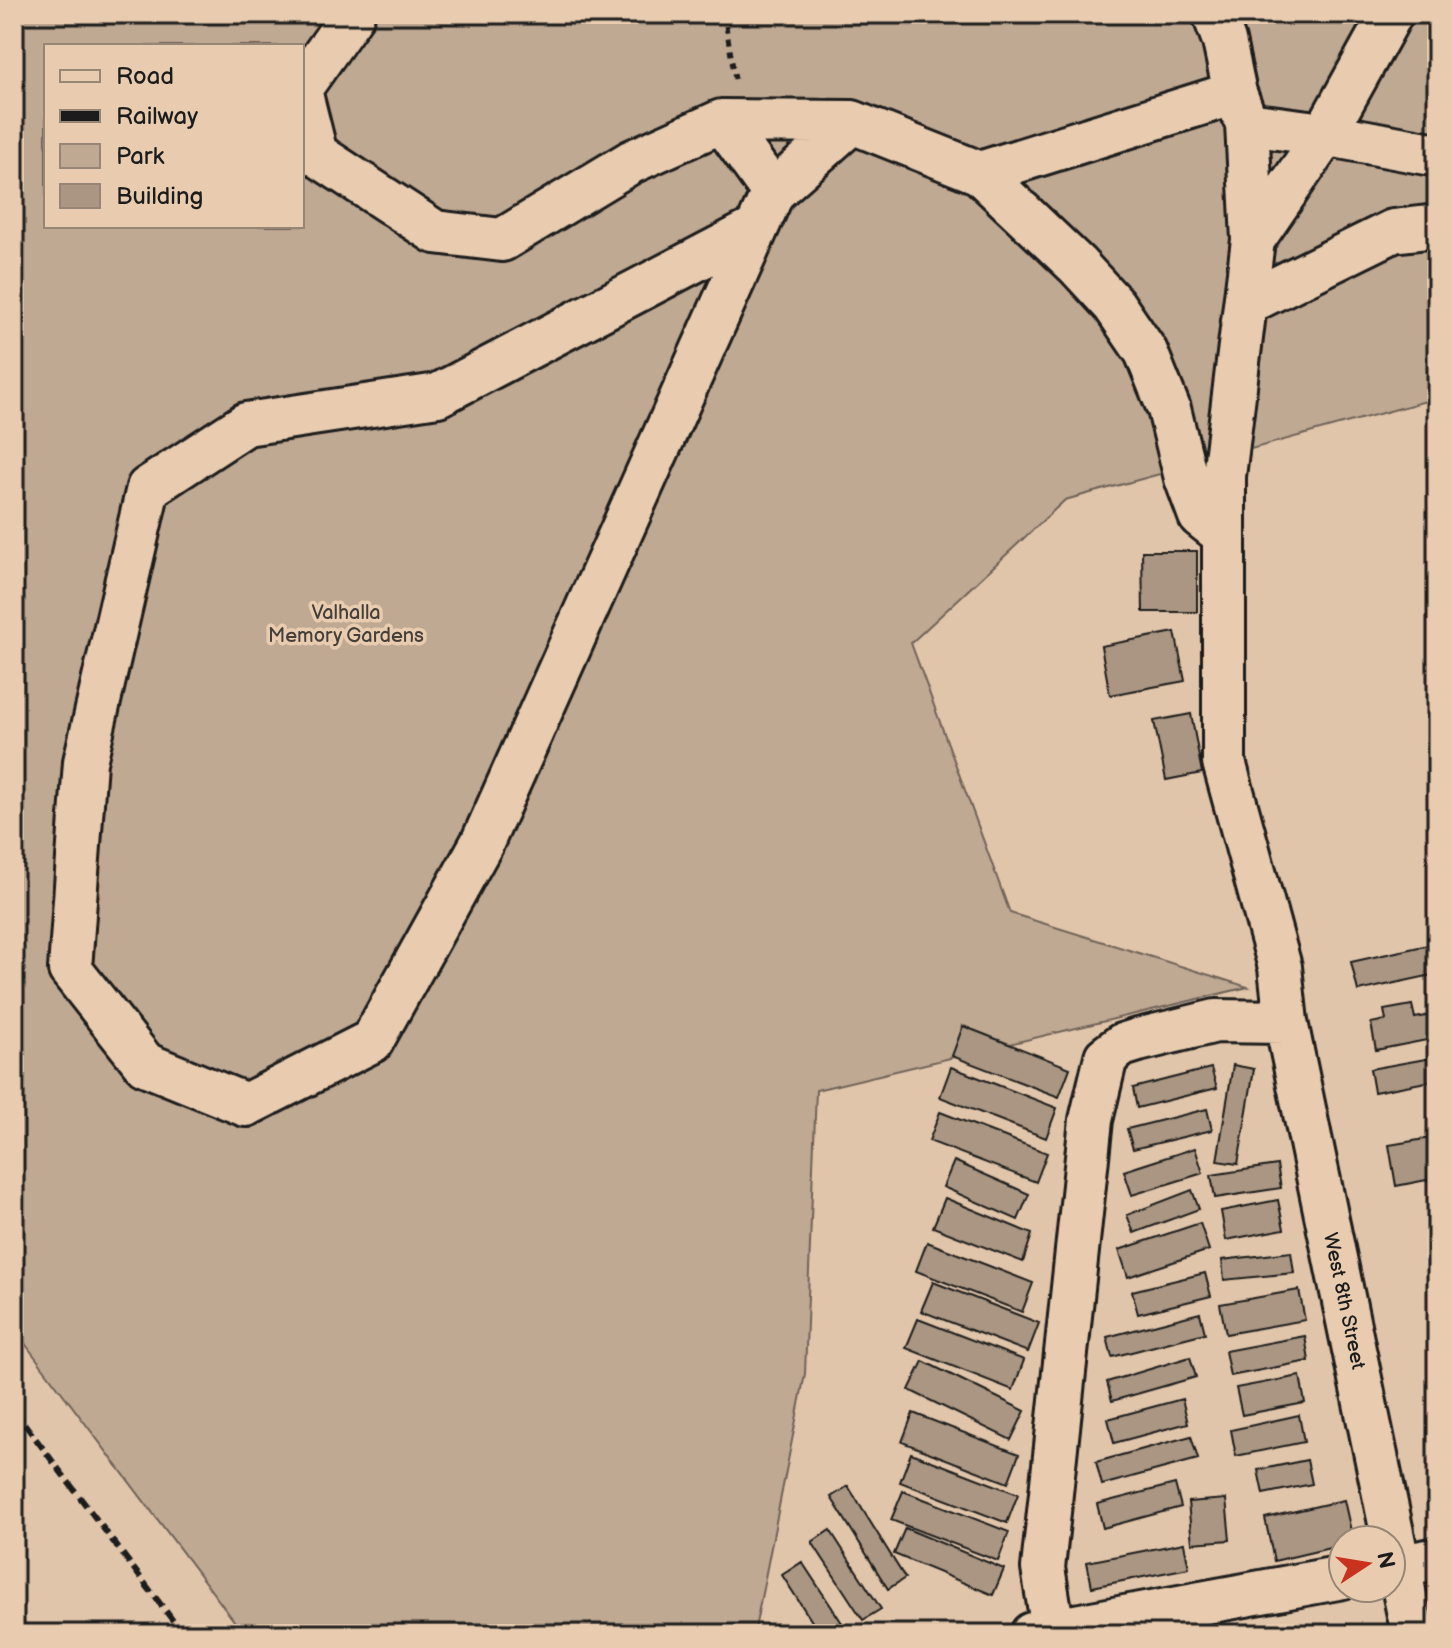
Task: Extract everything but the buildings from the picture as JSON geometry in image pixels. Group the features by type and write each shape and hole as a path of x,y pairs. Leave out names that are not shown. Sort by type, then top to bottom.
{"street":[{"path":"304,83 353,14"},
{"name":"West 8th Street","path":"1214,14 1241,109 1253,240 1224,476 1224,762 1280,967 1286,1022 1409,1564 1413,1634"},
{"path":"1253,240 1324,134 1391,14"},
{"path":"304,106 316,154 435,232 502,240 631,162 732,121 852,122 980,173 1077,265 1114,305 1146,352 1169,409 1186,478 1200,516 1224,535"},
{"path":"980,173 1241,109 1324,134 1437,155"},
{"path":"732,121 765,210 482,843 372,1041 246,1105 145,1064 70,969 85,762 148,488 246,424 438,395 765,210 852,122"},
{"path":"1247,303 1393,231 1437,226"},
{"path":"1286,1022 1216,1021 1122,1045 1106,1057 1091,1120 1043,1568 1042,1632 1327,1580"}],"path":[{"path":"724,14 732,121"}],"green space":[{"name":"Valhalla Memory Gardens","path":"14,14 1437,14 1437,398 1065,500 911,643 1010,913 1248,987 816,1090 805,1374 754,1634 244,1634 14,1329"}],"railway":[{"path":"14,1410 183,1634"}]}
